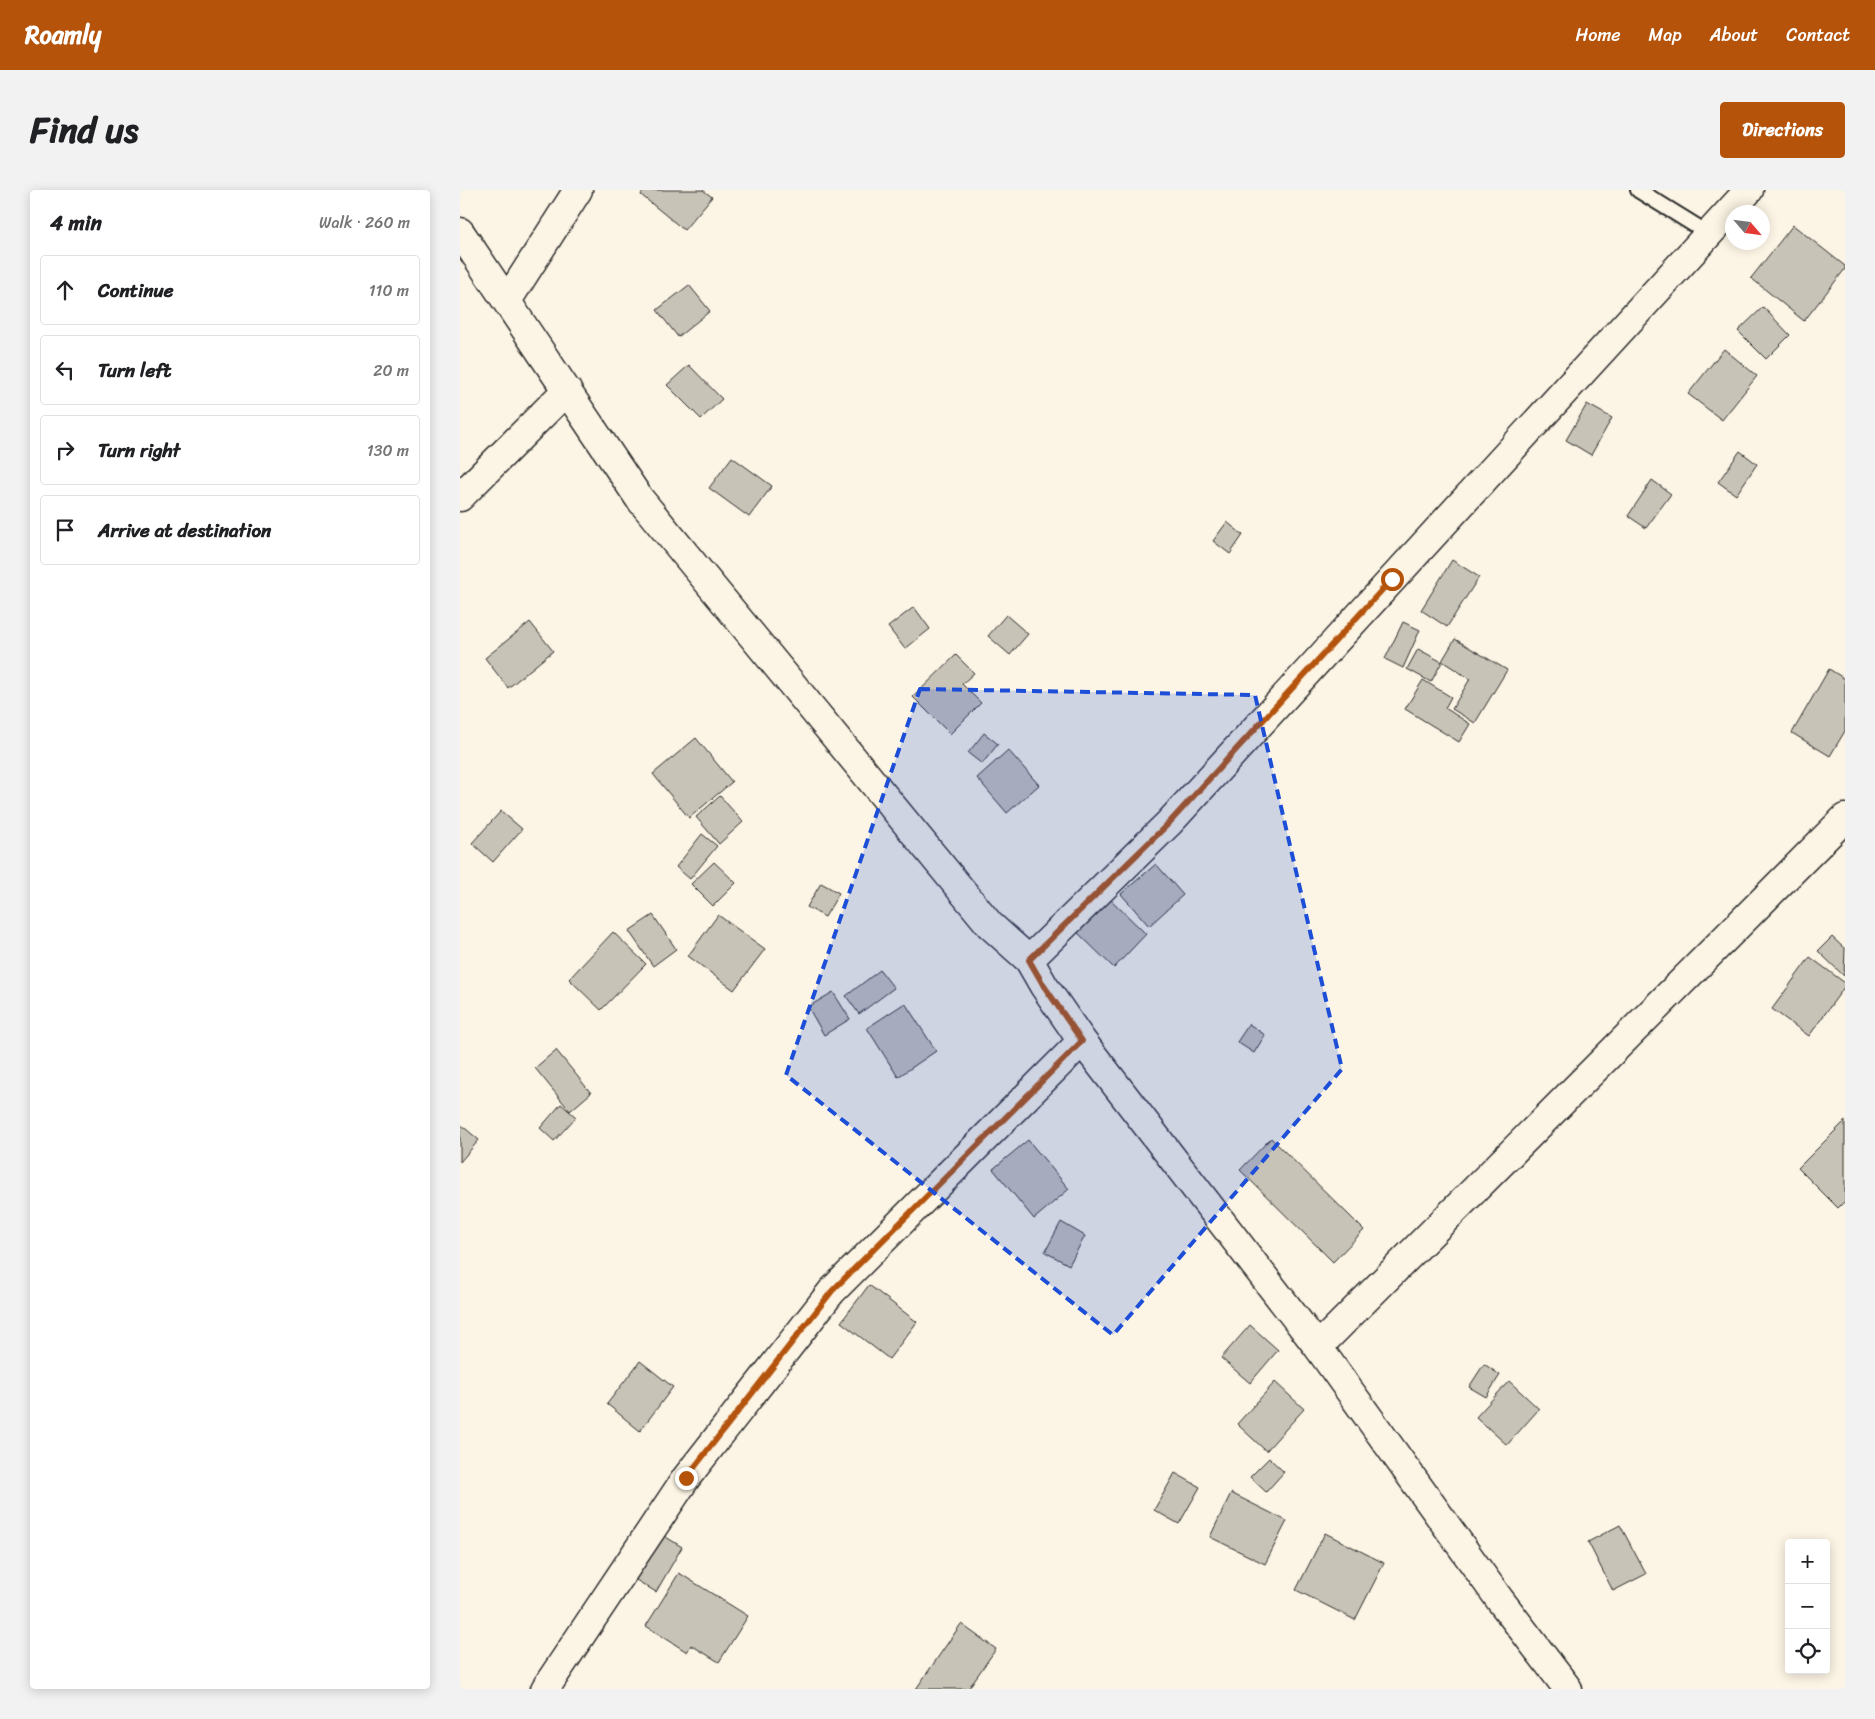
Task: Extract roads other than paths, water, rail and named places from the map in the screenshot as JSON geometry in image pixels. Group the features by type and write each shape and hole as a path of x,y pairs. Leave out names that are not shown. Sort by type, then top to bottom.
{"street":[{"path":"507,301 578,190"},
{"path":"1029,960 1169,823 1749,190"},
{"path":"460,232 639,498 990,925 1029,960 1044,986 1082,1041 1318,1347 1500,1600 1568,1689"},
{"path":"460,497 567,390"},
{"path":"1318,1347 1845,818"},
{"path":"544,1689 686,1478 832,1291 1082,1041"}],"lane":[{"path":"1638,190 1709,234"}]}
